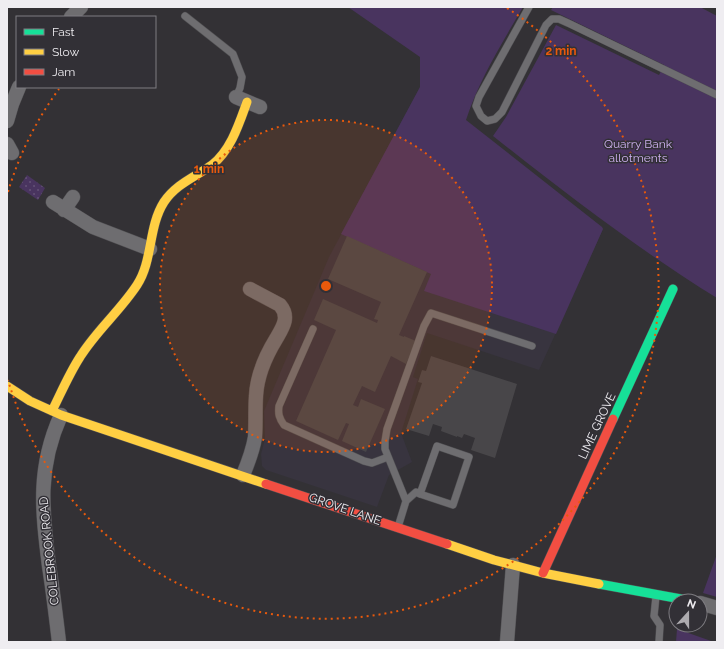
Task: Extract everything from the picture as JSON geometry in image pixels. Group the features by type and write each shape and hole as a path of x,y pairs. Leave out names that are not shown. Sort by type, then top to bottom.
{"street":[{"path":"72,16 81,7"},
{"path":"7,121 20,88"},
{"path":"57,413 73,368 80,356 137,285 143,272 150,249 157,214 165,200 180,184 213,164 221,156 232,138 248,102"},
{"path":"73,197 59,206 93,227 150,249"},
{"name":"LIME GROVE","path":"542,573 673,289"},
{"path":"244,475 253,447 256,427 256,396 263,364 286,318 280,305 257,296"},
{"name":"GROVE LANE","path":"7,386 30,401 57,413 513,565 542,573 668,596"},
{"name":"COLEBROOK ROAD","path":"57,413 44,478 42,508 59,642"},
{"path":"507,642 513,565"}],"lane":[{"path":"529,7 476,106 478,112 487,121 495,120 502,112 546,25 552,19 559,19 568,23 717,95"},
{"path":"185,16 233,54 242,77 240,88 248,102"},
{"path":"406,501 395,471 388,458 385,448 385,441 387,429 424,326 431,313 532,346"},
{"path":"313,329 279,406 278,413 280,419 284,425 364,461 372,463 388,458"},
{"path":"398,527 406,501 416,492 420,494 453,505 469,457 437,446 420,494"},
{"path":"656,594 654,616 660,625 659,642"}],"shaded area":[{"path":"420,87 603,229 539,370 427,333 413,377 418,379 401,433 412,462 389,475 377,507 266,470 262,466 261,454 265,439 264,411 329,257"}],"green space":[{"path":"348,7 523,7 484,76 466,120 603,229 556,334 424,291 431,274 341,234 420,87 420,57"},
{"name":"Quarry Bank allotments","path":"553,7 700,7 717,16 717,298 631,241 547,179 493,136 506,117 556,25 659,75 664,65 551,10"},
{"path":"27,175 45,188 38,200 19,187"},
{"path":"717,554 717,597 708,594 708,593 703,593"},
{"path":"677,633 688,633 714,642 676,642"}],"building":[{"path":"347,236 427,272 399,335 416,341 406,364 391,356 375,392 362,386 353,405 358,407 361,399 385,409 366,452 342,441 349,424 346,423 338,440 296,421 336,330 314,320 323,299 377,323 378,320 374,319 381,302 328,279"},
{"path":"431,356 517,384 495,458 471,450 475,438 464,434 462,438 457,437 441,431 442,427 433,424 429,436 406,429 422,383 418,382 422,370 426,371"}],"traffic: fast":[{"path":"613,419 673,289"},
{"path":"599,584 668,597"}],"traffic: slow":[{"path":"52,411 80,357 93,338 123,304 142,276 146,265 155,222 164,202 174,190 219,159 234,136 247,102"},
{"path":"7,386 30,401 61,415 266,484"},
{"path":"447,544 494,560 543,573 599,584"}],"traffic: jam":[{"path":"543,573 613,419"},
{"path":"266,484 447,544"}]}
